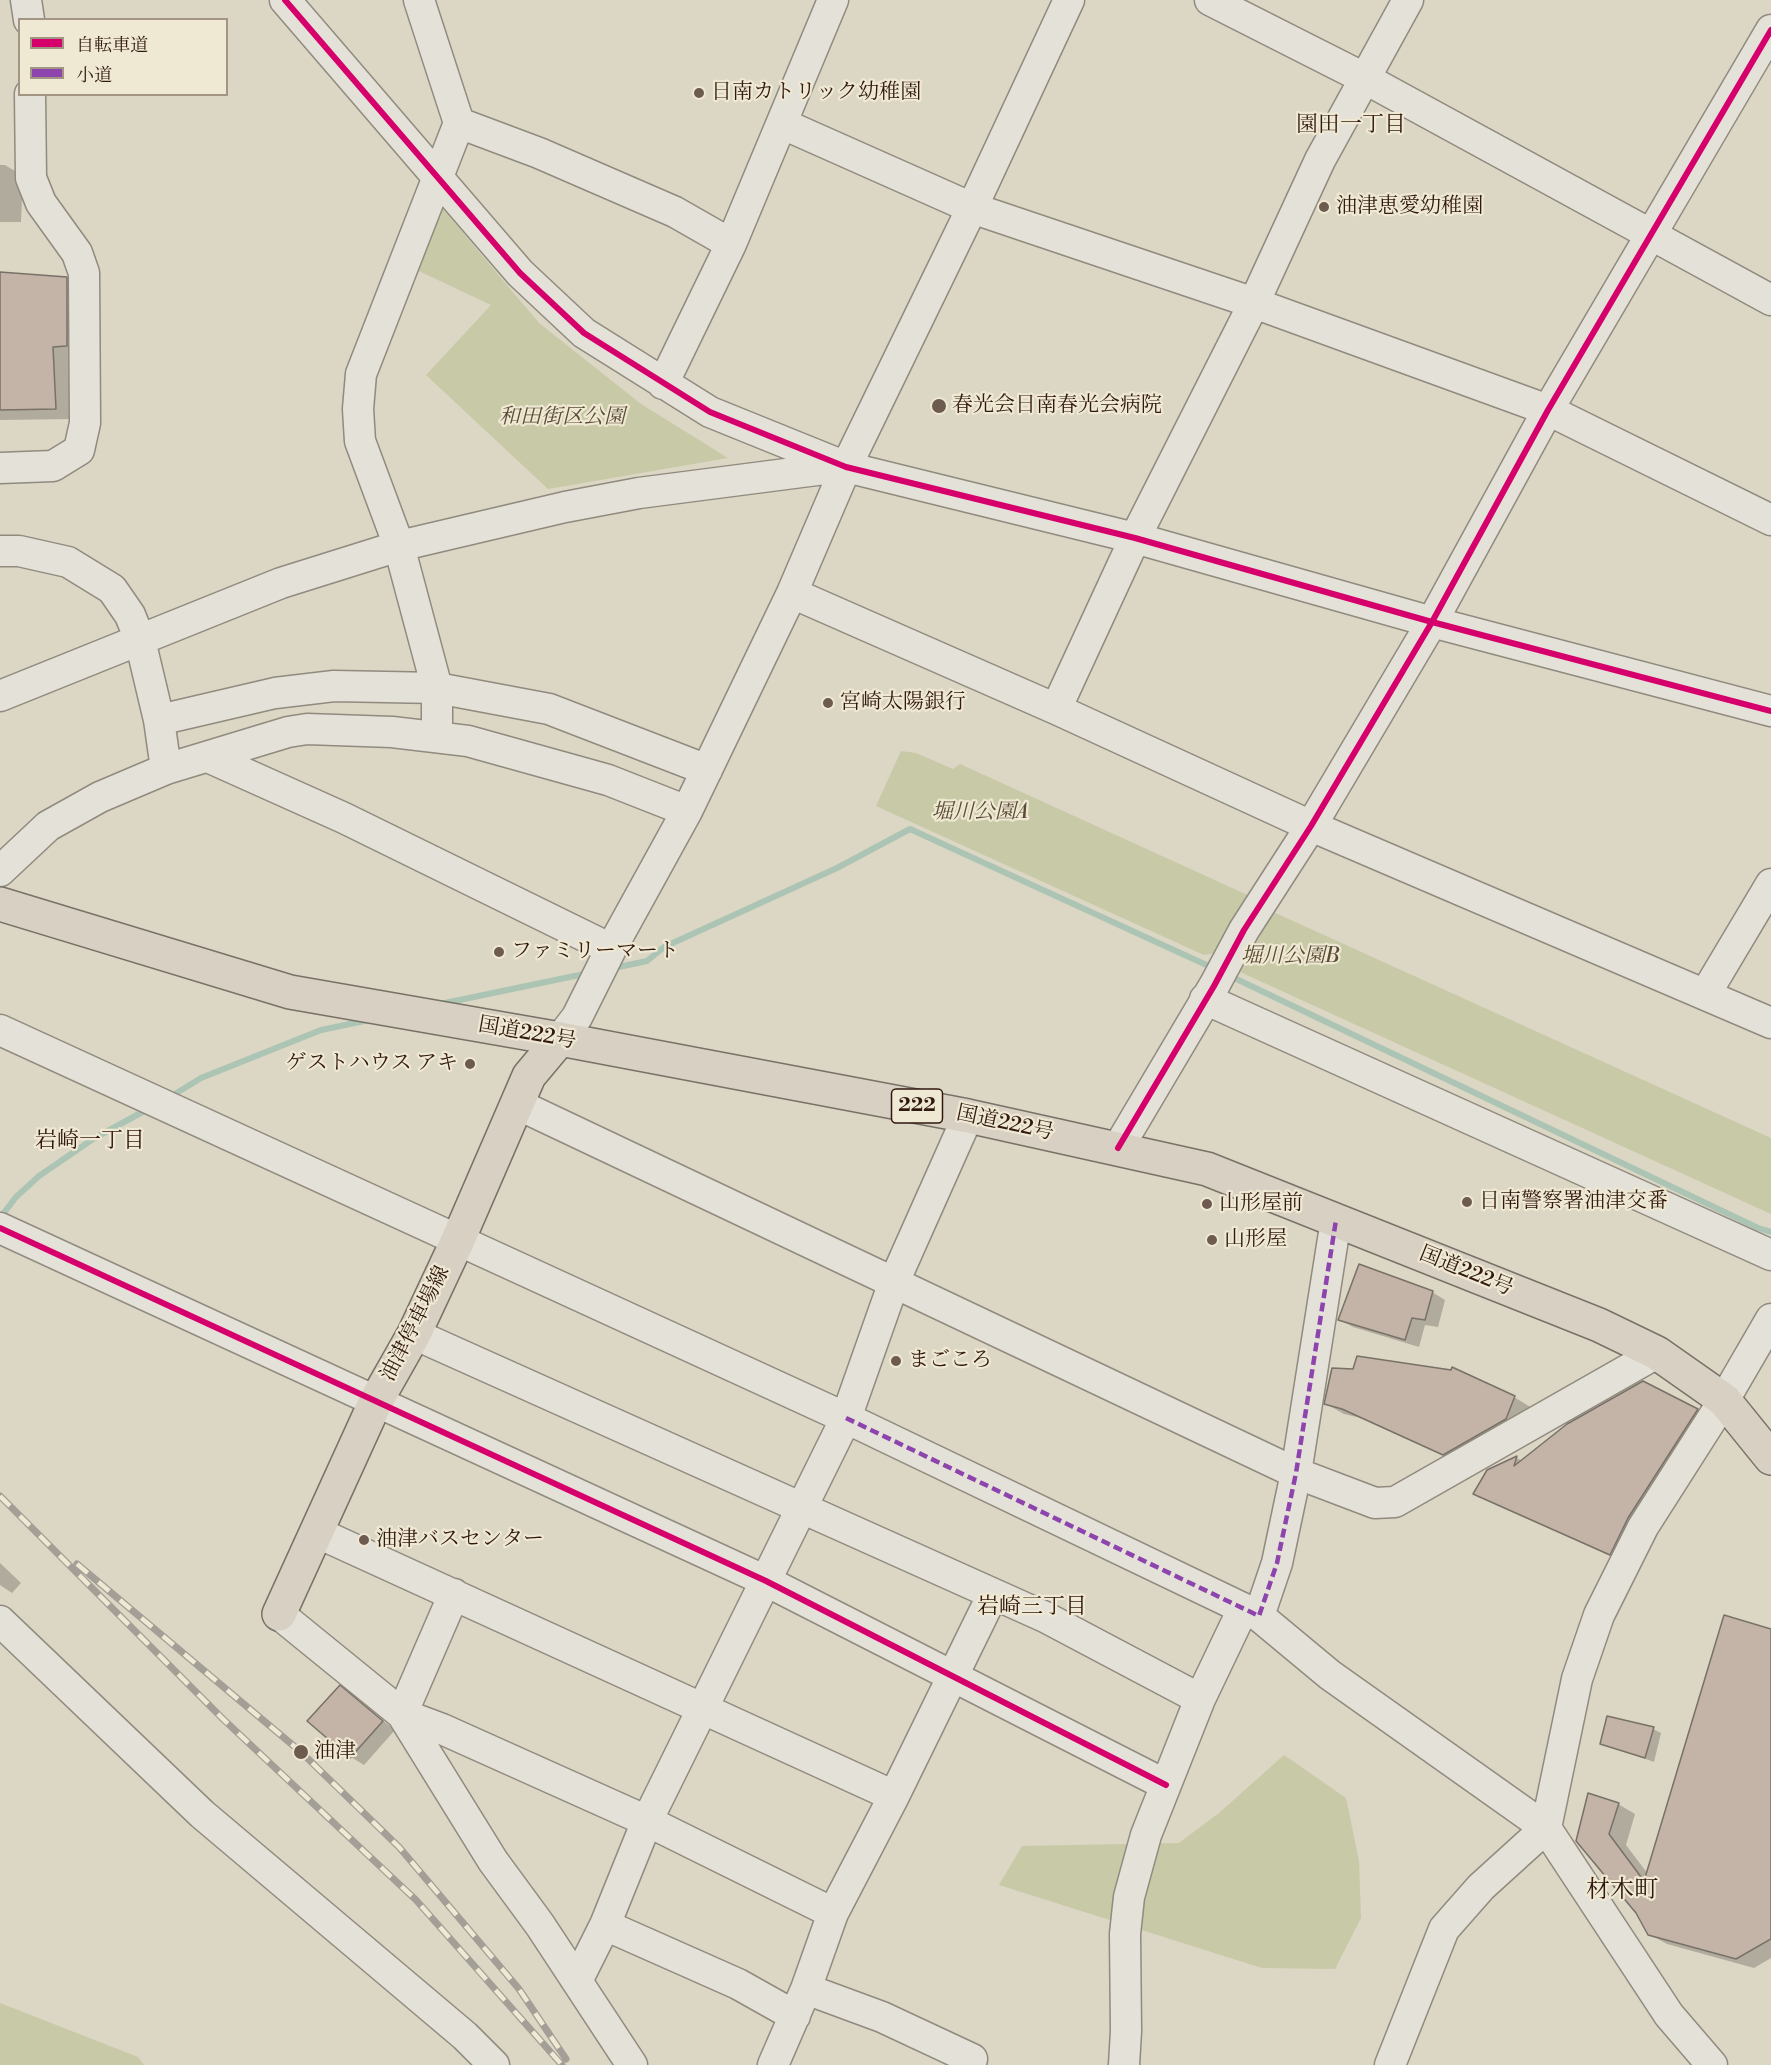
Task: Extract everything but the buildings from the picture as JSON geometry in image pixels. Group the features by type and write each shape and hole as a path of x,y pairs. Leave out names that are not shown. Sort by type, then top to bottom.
{"main road":[{"name":"国道222号","path":"0,904 290,992 560,1039 968,1116 1208,1169 1599,1325 1657,1353 1724,1400 1771,1458"},
{"name":"油津停車場線","path":"279,1614 376,1401 414,1334 458,1240 529,1076 560,1039"}],"street":[{"path":"26,0 29,18"},
{"path":"285,0 520,273 584,333 710,412 846,466 1135,538 1432,622 1771,711"},
{"path":"419,0 459,123 362,374 359,397 360,441 399,546 437,688 437,737"},
{"path":"663,384 731,244 833,0"},
{"path":"560,1039 577,1017 611,949 687,811 792,593 846,466 972,208 1069,0"},
{"path":"1210,0 1364,78 1771,300"},
{"path":"1056,709 1135,538 1254,303 1320,160 1408,0"},
{"path":"1118,1148 1210,993 1244,930 1311,826 1432,622 1548,410 1771,30"},
{"path":"0,468 54,466 79,450 85,423 84,273 77,253 41,203 31,178 30,96"},
{"path":"459,123 538,153 675,212 731,244"},
{"path":"783,124 972,208 1254,303 1548,410 1771,520"},
{"path":"0,696 280,583 399,546 565,507 639,493 846,466"},
{"path":"0,551 19,551 68,562 112,590 130,615 140,640 159,720 166,769"},
{"path":"792,593 1056,709 1311,826 1706,993 1771,1023"},
{"path":"159,720 299,690 334,686 437,688 549,709 707,770"},
{"path":"0,871 48,826 100,797 166,769 288,732 307,729 392,732 468,741 608,780 687,811"},
{"path":"208,757 344,818 611,949"},
{"path":"1706,993 1771,884"},
{"path":"1210,993 1771,1255"},
{"path":"0,1031 846,1418 1251,1613 1330,1675 1545,1828 1669,2015 1712,2065"},
{"path":"517,1104 1296,1473 1376,1503 1395,1502 1657,1353"},
{"path":"577,1981 605,1925 647,1821 846,1418 894,1282 968,1116"},
{"path":"1124,2065 1125,1934 1129,1897 1146,1835 1200,1699 1251,1613 1277,1563 1296,1473 1336,1220"},
{"path":"0,1228 766,1581 1166,1785"},
{"path":"1390,2065 1444,1929 1481,1887 1545,1828 1577,1679 1599,1615 1643,1527 1724,1400 1771,1319"},
{"path":"414,1334 1045,1617 1200,1699"},
{"path":"316,1532 705,1707 894,1796"},
{"path":"402,1714 454,1594"},
{"path":"773,2065 800,2002 833,1913 894,1796 993,1594"},
{"path":"279,1614 402,1714 442,1729 647,1821 833,1913"},
{"path":"0,1621 202,1814 465,2036 494,2065"},
{"path":"402,1714 493,1861 540,1924 632,2065"},
{"path":"605,1925 738,1984 800,2002 882,2017 972,2059 970,2065"}],"green space":[{"name":"和田街区公園","path":"431,195 539,323 641,404 728,458 548,489 426,375 491,305 404,264"},
{"name":"堀川公園A","path":"901,751 916,753 953,769 960,764 1252,897 1215,953 1204,955 876,806"},
{"name":"堀川公園B","path":"1271,911 1771,1138 1771,1214 1240,972"},
{"path":"1284,1755 1346,1798 1359,1861 1361,1918 1335,1969 1262,1968 999,1885 1022,1846 1179,1843 1219,1813"},
{"path":"0,2003 138,2057 144,2065 0,2065"}],"waterway":[{"path":"614,968 647,961 664,947 837,868 910,829 1213,968"},
{"path":"440,1004 589,973"},
{"path":"1228,975 1758,1228 1771,1232"},
{"path":"170,1097 201,1078 321,1030 369,1020"},
{"path":"0,1218 16,1197 39,1176 93,1139 148,1109"}],"railway":[{"path":"0,1496 223,1719 416,1900 562,2065"},
{"path":"77,1564 301,1752 399,1847 519,1989 566,2059"}],"marked path":[{"path":"846,1418 1259,1616 1277,1563 1296,1473 1336,1220"}],"cycle path":[{"path":"285,0 520,273 584,333 710,412 846,467 1135,538 1432,622 1771,711"},
{"path":"1118,1148 1214,986 1244,930 1311,826 1432,622 1548,410 1771,30"},
{"path":"0,1228 766,1581 1166,1785"}],"place":[{"name":"日南カトリック幼稚園","path":"699,93"},
{"name":"油津恵愛幼稚園","path":"1324,207"},
{"name":"春光会日南春光会病院","path":"939,406"},
{"name":"宮崎太陽銀行","path":"828,703"},
{"name":"ファミリーマート","path":"499,952"},
{"name":"ゲストハウス アキ","path":"470,1064"},
{"name":"日南警察署油津交番","path":"1467,1202"},
{"name":"山形屋前","path":"1207,1204"},
{"name":"山形屋","path":"1212,1240"},
{"name":"まごころ","path":"896,1361"},
{"name":"油津バスセンター","path":"364,1540"},
{"name":"油津","path":"301,1752"}],"district":[{"name":"園田一丁目","path":"1351,126"},
{"name":"岩崎一丁目","path":"90,1142"},
{"name":"岩崎三丁目","path":"1032,1608"},
{"name":"材木町","path":"1622,1891"}]}
